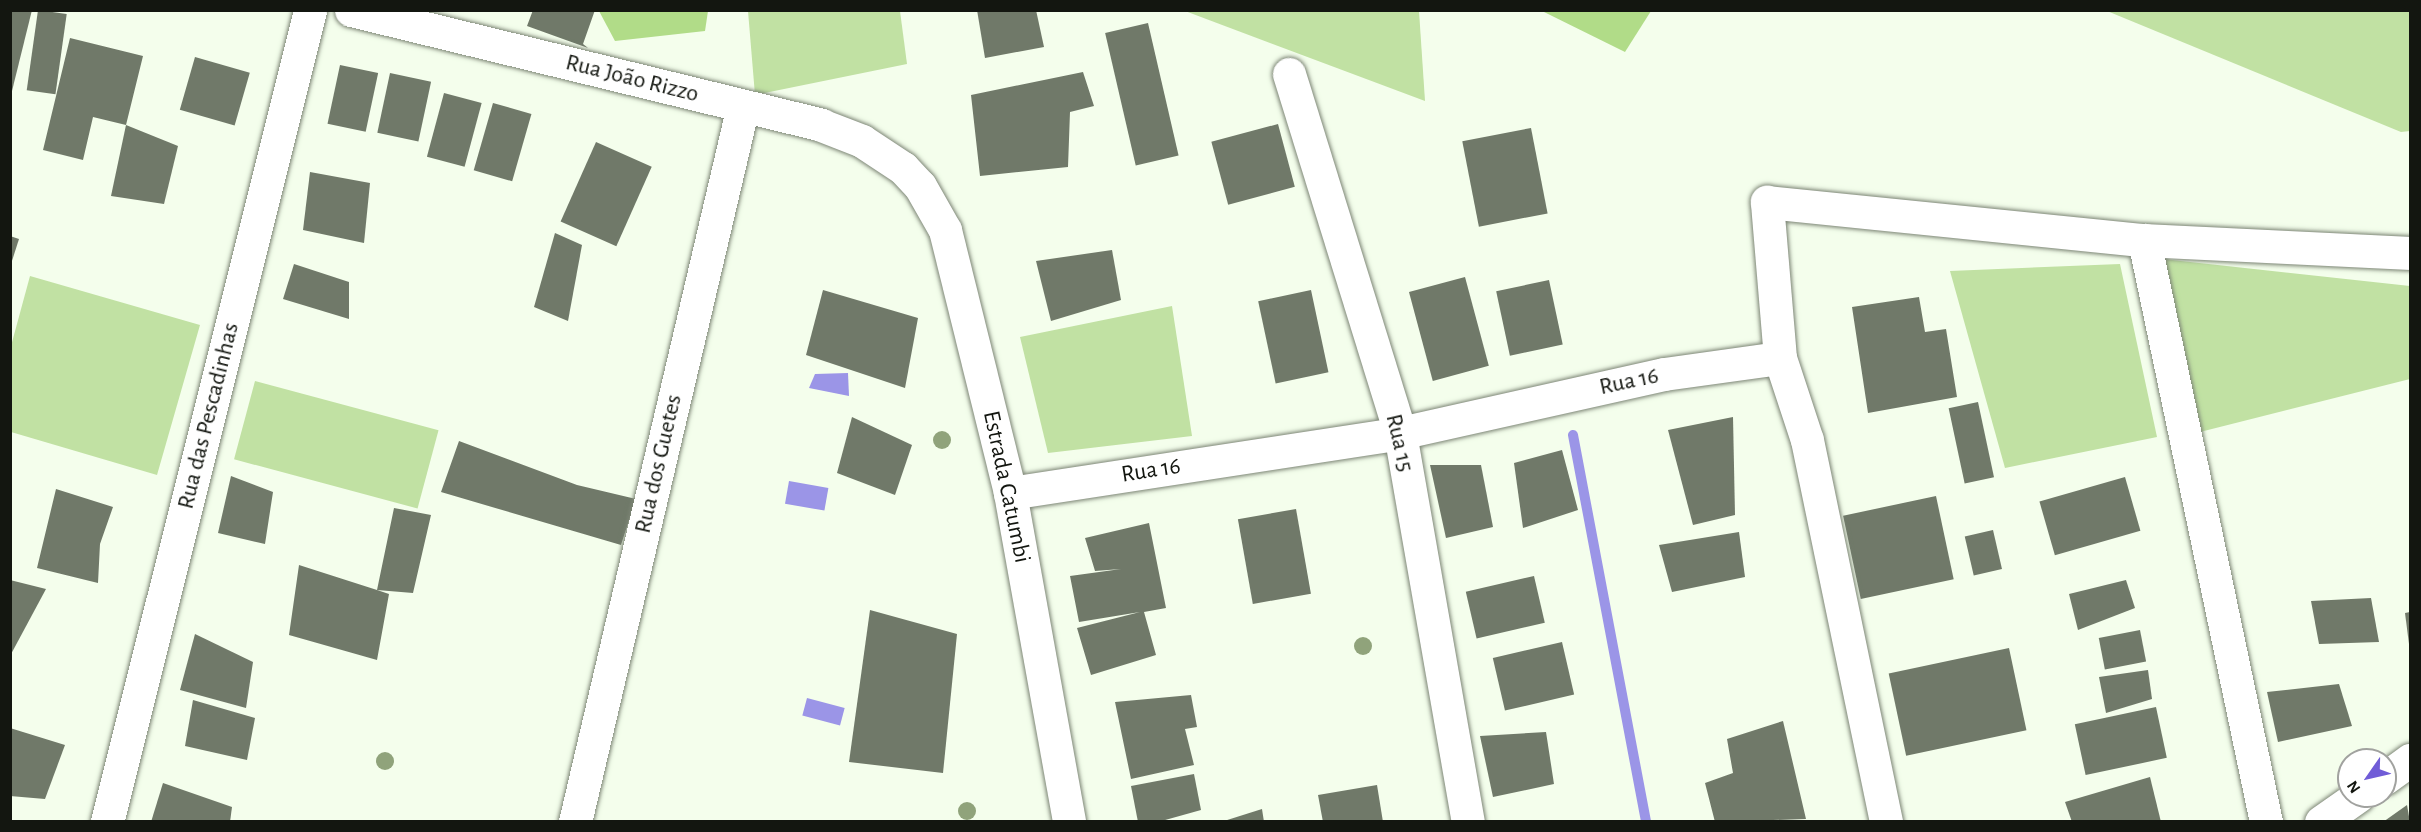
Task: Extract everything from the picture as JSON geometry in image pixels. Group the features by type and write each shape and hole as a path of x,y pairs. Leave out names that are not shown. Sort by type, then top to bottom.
{"street":[{"name":"Rua das Pescadinhas","path":"107,822 310,10"},
{"name":"Rua João Rizzo","path":"351,10 832,129 862,141 903,168"},
{"name":"Rua 15","path":"1288,74 1400,433 1468,822"},
{"name":"Rua dos Guetes","path":"575,822 743,106"},
{"name":"Estrada Catumbi","path":"903,168 920,186 945,230 1010,493 1069,822"},
{"path":"1886,822 1807,440 1780,358 1767,202 2144,240 2410,253"},
{"path":"2144,240 2266,822"},
{"name":"Rua 16","path":"1010,493 1400,433 1664,374 1780,358"},
{"path":"2397,769 2410,760"},
{"path":"2320,822 2340,808"}],"green space":[{"path":"599,11 708,11 705,31 615,41"},
{"path":"748,11 900,11 907,64 755,95"},
{"path":"1185,11 1419,11 1425,101"},
{"path":"1542,11 1651,11 1625,52"},
{"path":"2107,11 2410,11 2410,131 2401,132"},
{"path":"2163,259 2410,286 2410,379 2200,432"},
{"path":"2120,264 2157,437 2005,468 1950,271"},
{"path":"30,276 200,325 157,475 11,432 11,346"},
{"path":"1172,306 1192,436 1048,453 1020,337"},
{"path":"255,381 439,430 418,508 234,459"}],"shaded area":[{"path":"848,373 849,396 809,388 815,374"},
{"path":"789,481 828,488 824,511 785,504"},
{"path":"807,698 845,708 840,725 802,715"}],"building":[{"path":"10,10 32,10 11,95 10,95"},
{"path":"38,10 67,14 55,94 27,90"},
{"path":"533,10 595,10 583,44 588,48 527,26"},
{"path":"977,10 1036,10 1044,47 985,58"},
{"path":"1148,23 1179,156 1136,165 1105,33"},
{"path":"70,38 143,56 126,125 93,117 83,160 43,150"},
{"path":"195,57 250,73 235,126 180,110"},
{"path":"340,65 378,73 366,132 328,124"},
{"path":"1083,72 1094,106 1070,112 1068,167 980,176 971,95"},
{"path":"390,73 431,82 418,141 377,133"},
{"path":"444,93 482,103 465,167 427,157"},
{"path":"493,103 531,114 512,181 474,170"},
{"path":"1278,124 1295,187 1228,205 1211,142"},
{"path":"126,125 178,146 164,204 111,196"},
{"path":"1531,128 1548,213 1479,227 1462,141"},
{"path":"596,142 652,167 616,246 561,221"},
{"path":"310,172 370,183 364,243 303,230"},
{"path":"555,233 582,245 568,321 534,307"},
{"path":"10,236 19,239 11,264 10,264"},
{"path":"1112,250 1121,300 1051,321 1036,261"},
{"path":"294,264 349,282 349,319 283,299"},
{"path":"1465,277 1489,366 1433,381 1409,292"},
{"path":"1549,280 1563,345 1510,356 1496,291"},
{"path":"823,290 918,318 905,388 806,355"},
{"path":"1311,290 1328,372 1276,383 1258,301"},
{"path":"1919,297 1925,332 1946,329 1957,397 1868,413 1852,307"},
{"path":"1978,402 1994,477 1965,484 1949,408"},
{"path":"852,417 912,445 895,495 837,473"},
{"path":"1733,417 1735,515 1693,525 1668,430"},
{"path":"459,441 577,485 636,499 621,545 441,492"},
{"path":"1562,450 1578,510 1523,528 1514,463"},
{"path":"1430,465 1481,465 1493,527 1446,538"},
{"path":"231,476 273,492 265,544 218,533"},
{"path":"2125,477 2140,531 2055,555 2039,502"},
{"path":"56,489 113,507 100,544 98,583 37,568"},
{"path":"1936,496 1954,579 1861,599 1843,516"},
{"path":"394,508 431,515 413,593 377,590"},
{"path":"1296,509 1311,594 1253,604 1238,519"},
{"path":"1149,523 1166,608 1144,612 1156,655 1091,675 1077,628 1140,612 1079,622 1070,576 1121,569 1095,571 1085,538"},
{"path":"1993,530 2002,569 1974,575 1965,537"},
{"path":"1739,532 1745,577 1672,592 1659,545"},
{"path":"299,565 389,594 377,660 289,635"},
{"path":"1534,576 1545,623 1477,639 1466,592"},
{"path":"10,580 46,589 10,656"},
{"path":"2126,580 2135,608 2078,630 2069,594"},
{"path":"2371,598 2379,642 2319,644 2311,601"},
{"path":"870,610 957,634 943,773 849,762"},
{"path":"2410,612 2410,644 2409,644 2405,613"},
{"path":"2140,630 2146,661 2105,669 2099,638"},
{"path":"195,634 253,662 246,708 180,690"},
{"path":"1562,642 1574,695 1505,711 1493,658"},
{"path":"2009,648 2026,730 1906,756 1889,674"},
{"path":"2148,670 2152,699 2106,713 2099,677"},
{"path":"2339,684 2352,726 2278,742 2267,692"},
{"path":"1191,695 1197,727 1185,729 1194,765 1131,779 1115,702"},
{"path":"193,700 255,718 247,760 185,746"},
{"path":"2156,707 2167,758 2086,775 2075,724"},
{"path":"1783,721 1806,819 1715,822 1705,783 1733,773 1727,739"},
{"path":"10,728 65,745 45,799 10,796"},
{"path":"1546,732 1554,784 1493,797 1480,736"},
{"path":"1194,774 1201,810 1158,822 1138,822 1131,786"},
{"path":"2150,777 2161,822 2072,822 2065,802"},
{"path":"163,783 232,807 230,822 151,822"},
{"path":"1377,785 1383,822 1323,822 1318,795"},
{"path":"2407,805 2410,822 2383,822"},
{"path":"1262,809 1264,822 1224,822 1224,821"}],"waterway":[{"path":"1573,435 1646,822"}]}
